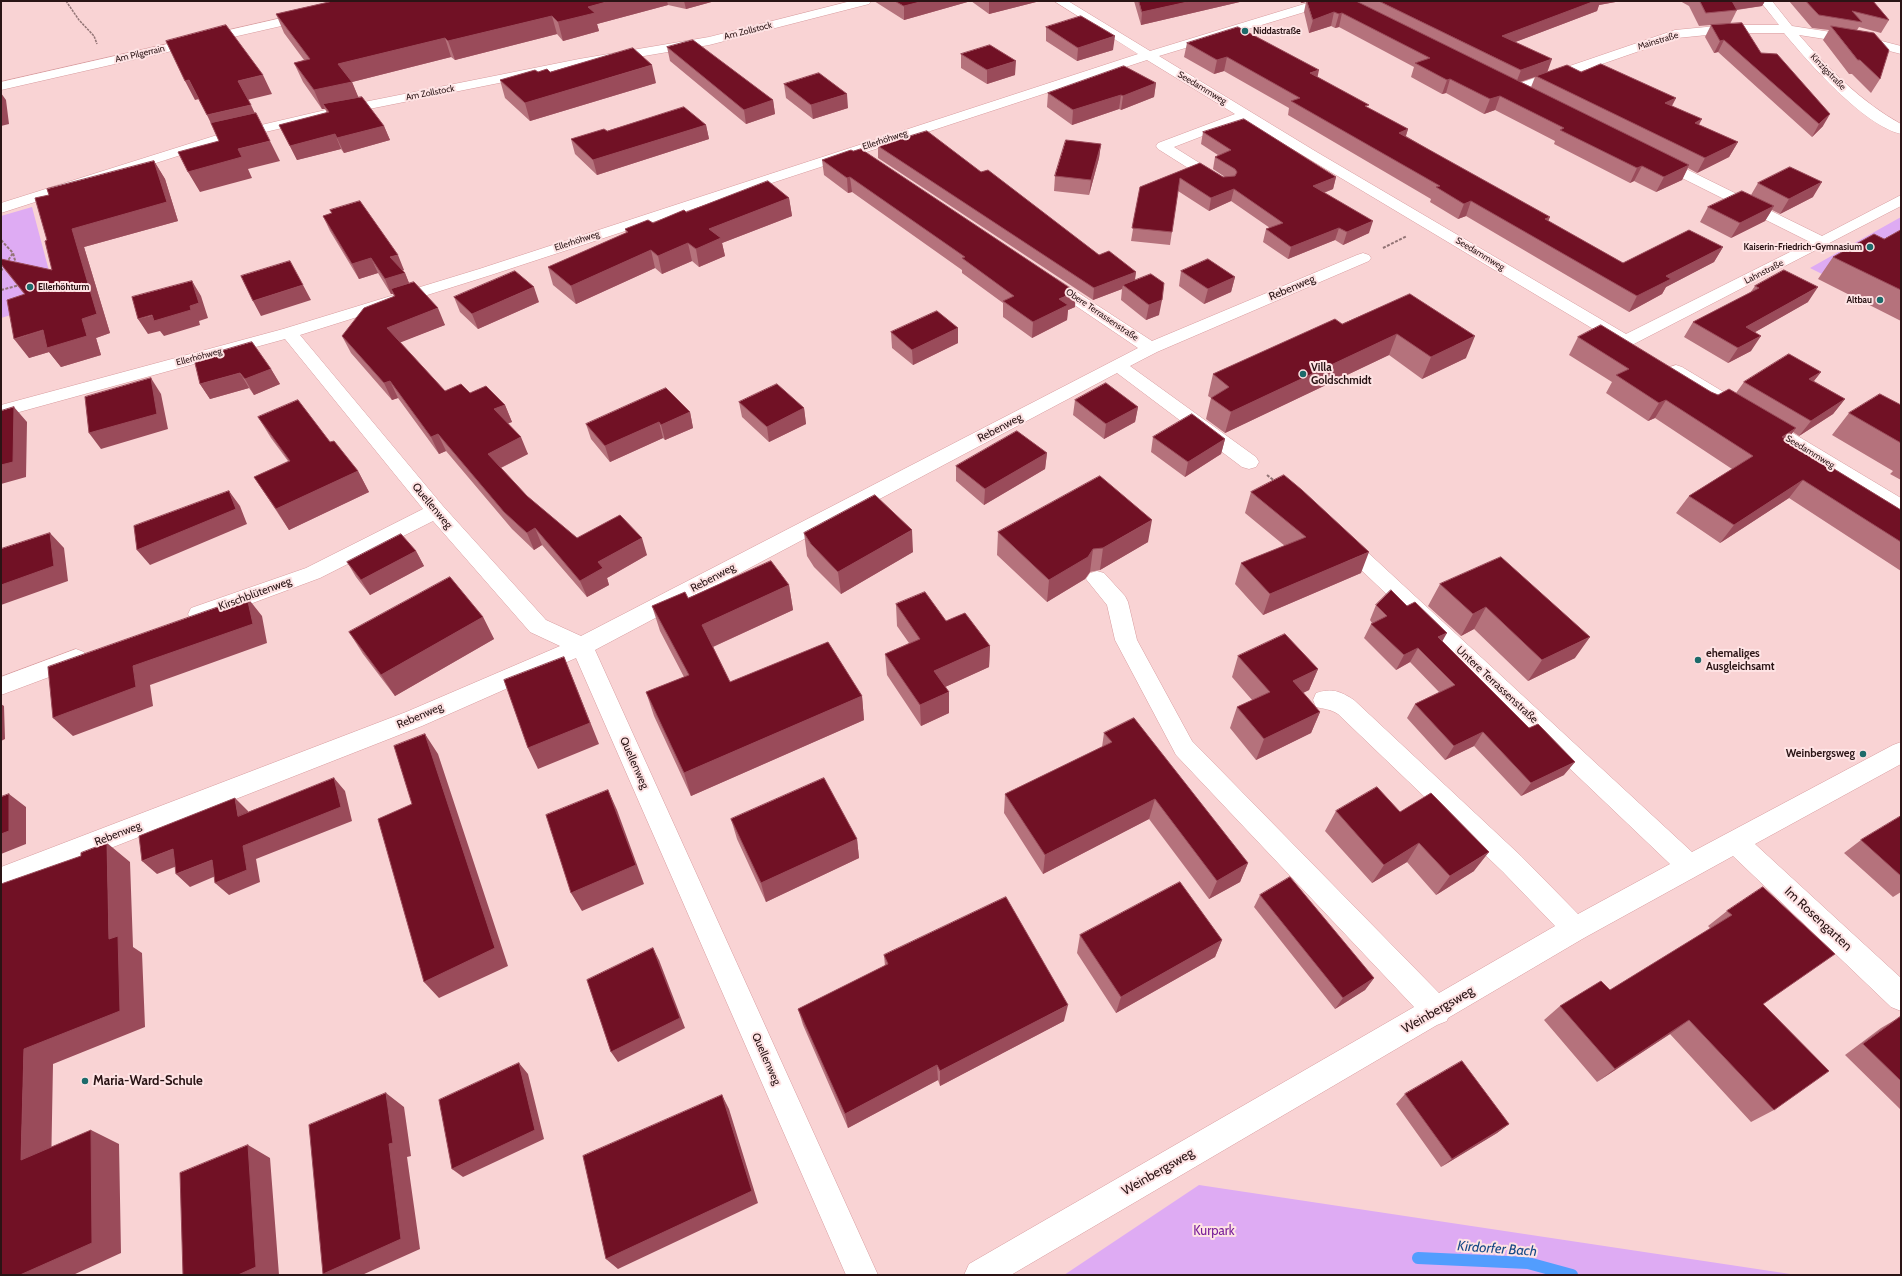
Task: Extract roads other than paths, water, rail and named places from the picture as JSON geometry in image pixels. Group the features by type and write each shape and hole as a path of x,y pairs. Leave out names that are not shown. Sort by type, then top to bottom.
{"street":[{"name":"Am Zollstock","path":"1,208 214,140 349,109 579,63 709,41 865,1"},
{"name":"Seedammweg","path":"1060,1 1149,56 1901,507"},
{"path":"1149,56 1327,1"},
{"name":"Kinzigstraße","path":"1766,1 1787,29 1844,90 1886,124 1901,130"},
{"name":"Am Pilgerrain","path":"1,86 316,14"},
{"name":"Mainstraße","path":"1516,89 1675,34 1727,29 1787,29 1870,42 1901,50"},
{"name":"Ellerhöhweg","path":"1,411 289,333 485,272 853,150 1149,56"},
{"path":"1501,82 1530,96"},
{"path":"1226,185 1163,146 1246,114"},
{"path":"853,150 873,164"},
{"path":"1644,153 1822,242"},
{"name":"Lahnstraße","path":"1626,341 1822,242 1901,200"},
{"name":"Rebenweg","path":"1,879 414,719 582,646 1151,348 1363,258"},
{"name":"Obere Terrassenstraße","path":"1038,273 1151,348"},
{"name":"Quellenweg","path":"289,333 436,511 538,626 582,646 862,1275"},
{"path":"1119,366 1249,462"},
{"name":"Kirschblütenweg","path":"179,621 312,573 436,511"},
{"name":"Untere Terrassenstraße","path":"1327,526 1690,866"},
{"path":"1097,579 1118,602 1126,640 1184,748 1436,1011"},
{"path":"1,686 97,651"},
{"path":"1324,700 1334,700 1346,707 1512,864 1575,929"},
{"name":"Weinbergsweg","path":"980,1275 1575,929 1901,752"},
{"name":"Im Rosengarten","path":"1736,842 1901,997"}],"waterway":[{"name":"Kirdorfer Bach","path":"1418,1258 1528,1263 1572,1275"}],"place":[{"name":"Niddastraße","path":"1245,31"},
{"name":"Kaiserin-Friedrich-Gymnasium","path":"1870,247"},
{"name":"Ellerhöhturm","path":"30,287"},
{"name":"Altbau","path":"1880,300"},
{"name":"Villa Goldschmidt","path":"1303,374"},
{"name":"ehemaliges Ausgleichsamt","path":"1698,660"},
{"name":"Weinbergsweg","path":"1863,754"},
{"name":"Maria-Ward-Schule","path":"85,1081"}],"park label":[{"name":"Kurpark","path":"1214,1231"}]}
